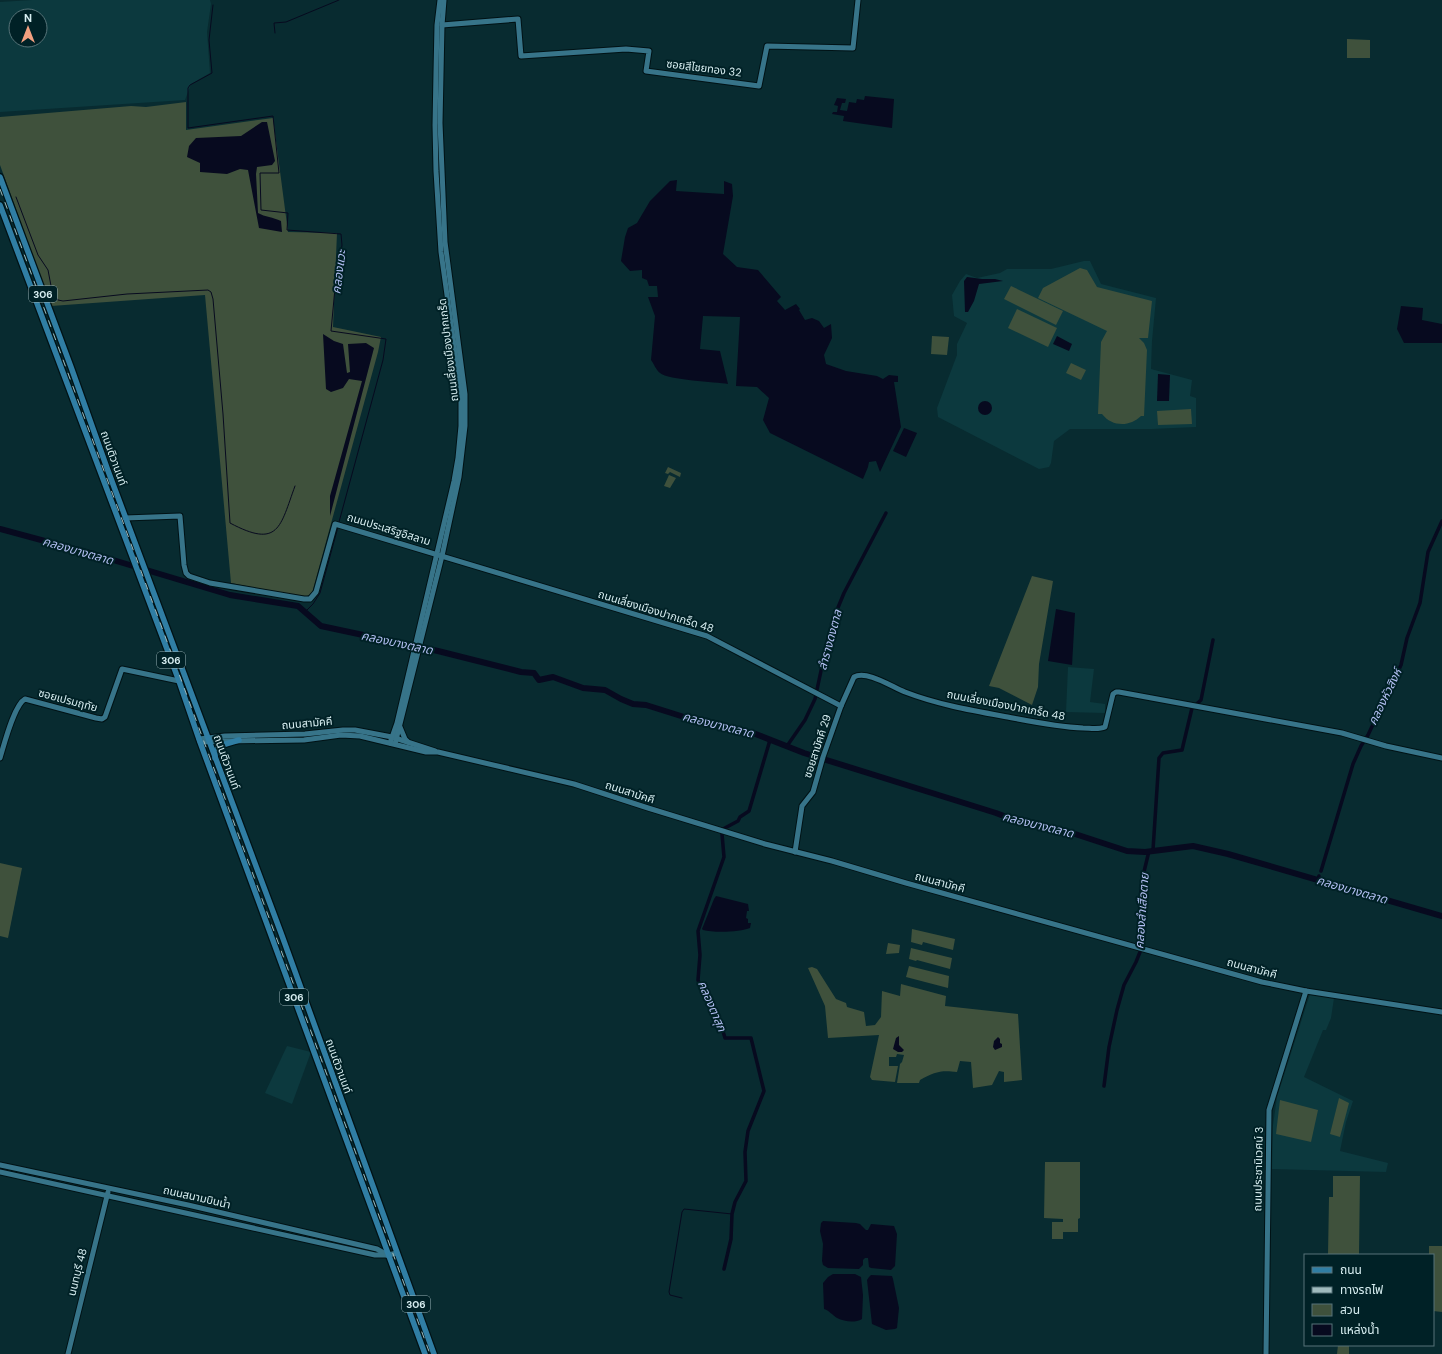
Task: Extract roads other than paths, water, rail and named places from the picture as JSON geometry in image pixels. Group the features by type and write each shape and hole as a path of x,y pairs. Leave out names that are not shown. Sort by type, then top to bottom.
{"main road":[{"name":"ถนนเลี่ยงเมืองปากเกร็ด","path":"439,555 458,458 461,426 460,386 441,252 436,171 437,25 440,0"},
{"name":"ถนนเลี่ยงเมืองปากเกร็ด","path":"393,741 400,727 417,643 459,477 465,426 465,394 446,252 440,123 444,0"},
{"name":"ซอยสีไชยทอง 32","path":"442,25 518,19 521,56 626,49 649,51 646,71 759,86 767,46 853,48 858,0"},
{"name":"ถนนติวานนท์","path":"0,177 125,518 281,933 434,1354"},
{"name":"ถนนติวานนท์","path":"0,205 179,681 425,1354"},
{"path":"77,411 86,410"},
{"name":"ถนนประเสริฐอิสลาม","path":"125,518 180,516 184,565 186,573 189,576 210,583 304,599 310,599 316,592 337,524 439,555"},
{"name":"ถนนเลี่ยงเมืองปากเกร็ด 48","path":"439,555 707,636 841,706 854,677 857,675 868,676 906,693 962,708 1049,725 1102,729 1104,727 1113,694 1116,692 1195,705 1342,733 1386,746 1442,758"},
{"name":"ถนนเลี่ยงเมืองปากเกร็ด","path":"393,741 415,652"},
{"name":"ซอยเปรมฤทัย","path":"0,758 16,709 22,701 27,699 55,708 96,718 102,718 105,717 122,669 179,681"},
{"name":"ซอยสามัคคี 29","path":"795,852 802,806 813,792 823,757 841,706"},
{"path":"400,727 405,739 412,744"},
{"name":"ถนนสามัคคี","path":"216,739 356,730 426,752 438,752"},
{"name":"ถนนสามัคคี","path":"200,740 304,740 341,735 360,736 426,747 438,752 574,784 765,844 1262,982 1306,991 1442,1012"},
{"path":"215,759 215,752 219,746 239,740"},
{"name":"ถนนประชานิเวศน์ 3","path":"1266,1354 1269,1110 1306,991"},
{"path":"311,1044 319,1041"},
{"name":"ถนนสนามบินน้ำ","path":"0,1165 377,1248 388,1255"},
{"name":"ถนนสนามบินน้ำ","path":"0,1172 375,1255 397,1253"},
{"name":"นนทบุรี 48","path":"68,1354 109,1188"}],"water":[{"path":"865,96 894,99 892,128 843,121 844,116 832,114 833,112 837,112 838,106 834,105 837,98 846,99 845,103 842,103 840,110 847,111 849,102 856,103 857,99 864,100"},
{"path":"262,122 267,122 275,161 272,165 257,167 258,213 281,221 282,232 259,228 248,170 240,169 227,174 200,172 200,163 187,157 189,146 196,138 241,136"},
{"path":"677,180 676,191 724,194 724,181 732,184 733,196 723,254 737,267 758,270 781,297 777,301 785,310 796,304 805,320 812,318 819,321 824,328 831,324 832,338 824,355 826,364 846,371 877,376 883,379 889,375 898,376 898,382 894,382 901,427 880,472 876,461 869,462 863,479 770,433 763,420 769,398 757,387 736,386 740,317 703,316 700,349 720,351 728,384 672,377 660,373 656,369 651,360 655,316 648,297 658,297 657,286 649,286 647,280 642,278 642,270 630,271 621,261 628,228 637,223 650,201 670,181"},
{"path":"967,277 1003,281 979,284 974,301 968,312 965,312 964,281"},
{"path":"1401,306 1423,308 1422,320 1442,324 1442,343 1404,343 1397,329"},
{"path":"323,334 334,341 343,344 347,373 350,372 348,344 366,343 374,348 330,516 330,496 362,381 349,379 343,388 331,392 326,389"},
{"path":"1057,336 1072,344 1069,351 1053,344"},
{"path":"1158,374 1170,375 1169,401 1157,401"},
{"path":"985,401 990,403 992,408 990,413 985,415 980,413 978,408 980,403"},
{"path":"904,428 917,433 906,457 893,451"},
{"path":"1056,609 1075,613 1072,665 1048,661"},
{"path":"716,896 748,904 749,911 747,911 746,918 748,919 748,923 751,923 750,928 727,932 703,930 702,929"},
{"path":"899,1036 899,1045 904,1050 902,1052 898,1052 893,1049 896,1038"},
{"path":"998,1037 1002,1047 995,1050 993,1047 994,1041"},
{"path":"823,1221 856,1223 860,1224 866,1230 868,1230 871,1224 894,1226 897,1234 895,1266 891,1270 871,1268 869,1267 868,1258 863,1260 863,1265 859,1269 828,1268 823,1265 823,1244 820,1231 821,1223"},
{"path":"833,1274 855,1274 861,1277 863,1295 862,1319 850,1322 837,1318 824,1309 823,1283"},
{"path":"871,1275 892,1276 899,1308 897,1328 895,1329 886,1330 872,1324 867,1280"}],"waterway":[{"name":"คลองแวะ","path":"275,33 274,23 286,22 339,0"},
{"name":"คลองแวะ","path":"213,5 209,40 212,73 190,85 188,88 188,128 273,116 279,173 260,173 261,210 288,213 287,230 341,234 342,245 335,288 331,331 386,339 383,360 339,522"},
{"path":"16,197 38,255 48,270 52,291 58,300 63,301 127,294 208,290 211,292 213,299 223,414 230,523 246,531 259,534 268,534 275,530 281,523 295,486"},
{"name":"ลำรางดงตาล","path":"787,746 805,720 815,699 828,638 837,610 844,593 886,513"},
{"name":"คลองหัวสิงห์","path":"1321,871 1353,764 1401,665 1407,638 1420,603 1428,552 1442,521"},
{"name":"คลองแวะ","path":"305,612 313,604 320,593 338,527"},
{"name":"คลองบางตลาด","path":"0,529 93,554 230,595 298,606 321,626 438,651 521,672 534,673 539,680 553,677 583,688 605,690 633,704 646,705 700,722 753,733 804,753 996,813 1022,823 1069,832 1127,851 1145,852 1193,846 1228,854 1442,916"},
{"path":"1153,850 1159,758 1163,753 1182,750 1192,708 1201,700 1213,640"},
{"name":"คลองตาสุก","path":"723,829 738,821 740,817 749,811 770,740"},
{"name":"คลองตาสุก","path":"722,834 724,857 698,931 700,955 698,980 720,1021 725,1038 751,1038 764,1091 748,1131 745,1152 746,1181 735,1202 732,1214 731,1239 724,1269"},
{"name":"คลองลำเสือตาย","path":"1104,1086 1109,1047 1117,1010 1124,985 1140,952 1141,945 1139,923 1142,880 1149,851"},
{"name":"คลองหัวสิงห์","path":"1318,880 1319,876"},
{"path":"682,1298 670,1295 669,1292 682,1212 684,1209 732,1214"}],"railway":[{"path":"0,189 430,1354"}]}
